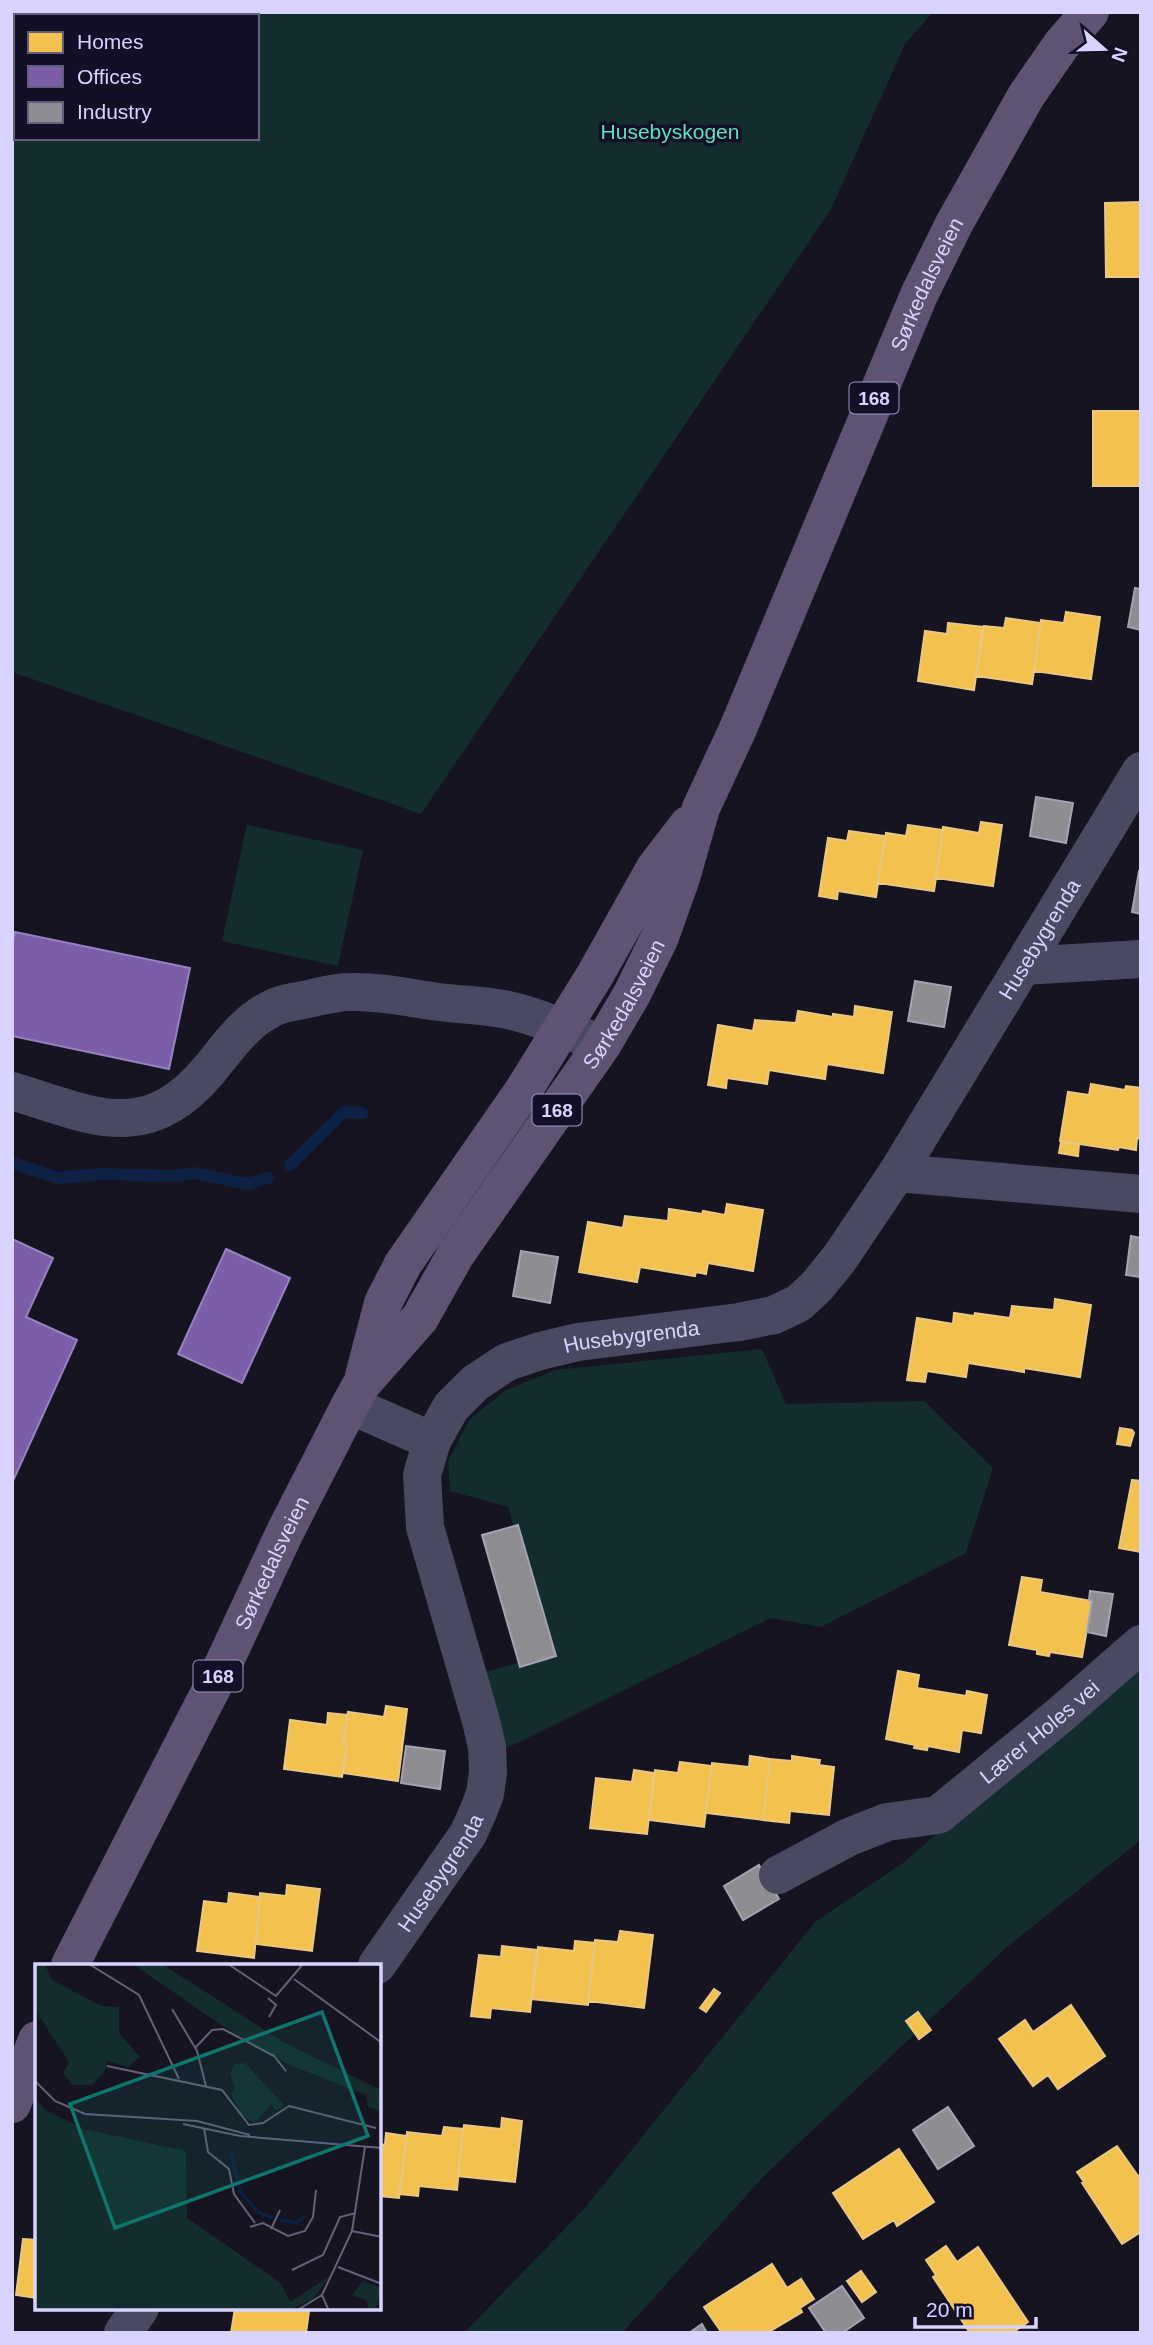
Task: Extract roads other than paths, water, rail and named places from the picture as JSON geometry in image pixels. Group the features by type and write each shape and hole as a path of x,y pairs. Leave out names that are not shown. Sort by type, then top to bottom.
{"main road":[{"name":"Sørkedalsveien","path":"356,1395 420,1318 456,1254 602,1045 632,994 660,937 681,878 701,808 737,731 924,283 1026,96 1062,44 1090,12"},
{"name":"Sørkedalsveien","path":"71,1964 217,1678 285,1532 356,1395 383,1303 403,1264 563,1028 655,868 701,808"},
{"path":"12,2053 35,2024"},
{"path":"12,2104 35,2045"}],"street":[{"name":"Husebygrenda","path":"378,1964 468,1834 485,1794 488,1772 487,1747 481,1721 425,1527 422,1475 432,1441 451,1407 475,1383 507,1363 578,1342 739,1322 774,1315 799,1303 839,1259 897,1173 1141,771"},
{"path":"1023,967 1141,959"},
{"path":"12,1091 104,1119 150,1114 171,1104 191,1089 235,1036 252,1020 275,1006 348,991 509,1010 563,1028 602,1045"},
{"path":"897,1173 1141,1194"},
{"path":"356,1395 432,1441"},
{"name":"Lærer Holes vei","path":"778,1875 849,1837 887,1822 938,1815 1060,1715 1141,1644"},
{"path":"123,2333 139,2310"}],"waterway":[{"path":"290,1165 344,1112 363,1113"},
{"path":"12,1163 58,1178 100,1174 173,1176 195,1173 247,1184 268,1178"}],"park label":[{"name":"Husebyskogen","path":"670,131"}]}
